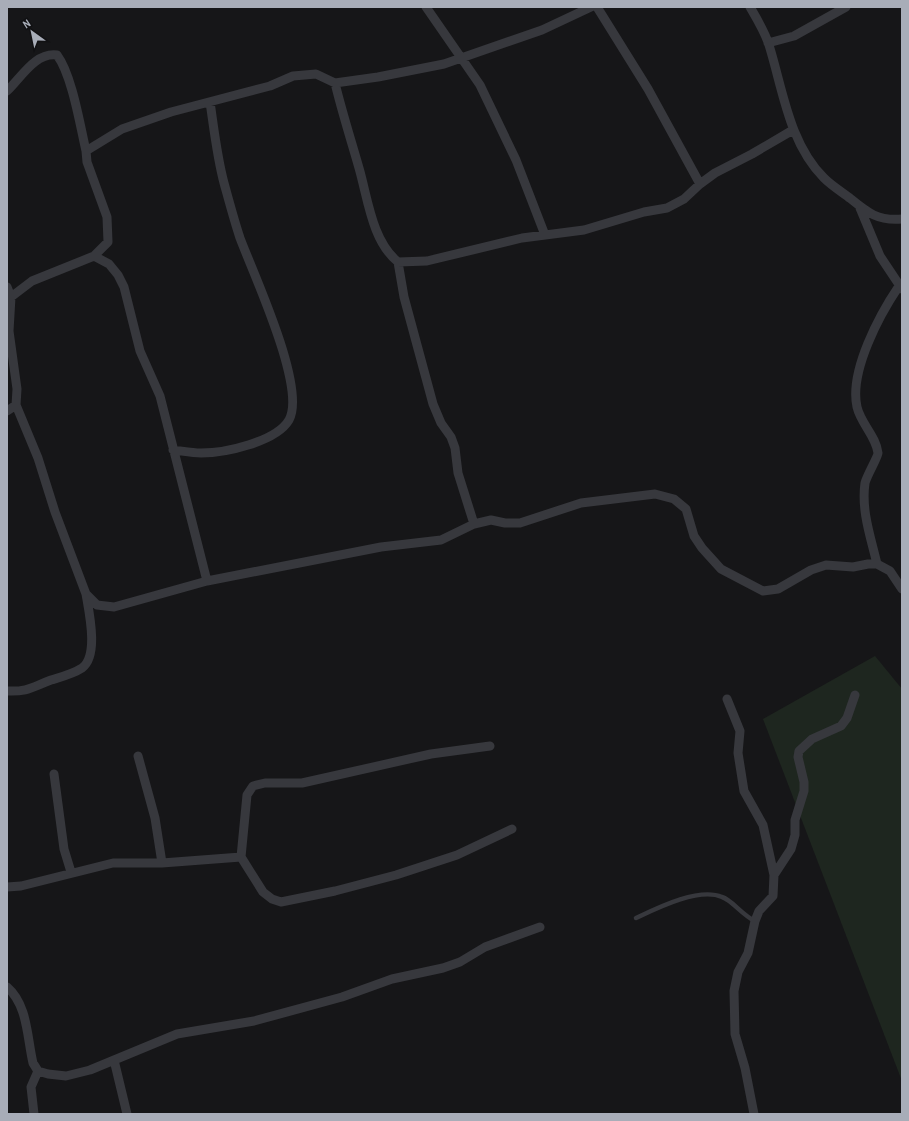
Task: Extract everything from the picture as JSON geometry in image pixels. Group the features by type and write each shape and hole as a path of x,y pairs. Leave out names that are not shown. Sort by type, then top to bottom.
{"street":[{"path":"426,7 480,86 516,160 545,235"},
{"path":"86,151 122,129 171,112 270,86 303,74 316,74 334,83 386,76 444,64 542,30 591,7"},
{"path":"597,7 648,89 700,184"},
{"path":"750,7 768,43 793,130 805,151 824,178 872,216 891,220 902,219"},
{"path":"768,43 794,36 846,7"},
{"path":"7,91 39,58 50,54 56,55 63,62 86,151 86,162 107,217 108,231 108,242 94,256 32,281 11,297"},
{"path":"334,83 374,222 383,245 389,255 398,262 427,261 522,238 584,230 644,212 667,208 684,199 700,184 793,130"},
{"path":"174,450 202,453 226,450 263,440 281,430 290,419 292,405 292,386 287,364 259,284 240,237 223,181 210,102"},
{"path":"860,208 880,256 901,287 889,301 871,336 861,364 856,386 857,406 864,425 875,442 878,453 878,456 869,470 865,483 864,504 877,564"},
{"path":"94,256 109,264 124,287 140,351 160,396 207,581"},
{"path":"398,262 404,297 433,404 441,423 451,437 455,448 458,473 474,524"},
{"path":"7,287 11,297 9,331 17,381 16,405 38,458 55,512 86,594 91,627 90,658 87,663 72,672 27,690 18,692 7,691"},
{"path":"7,411 16,405"},
{"path":"86,594 97,605 114,608 207,581 381,547 442,540 474,524 491,520 505,523 520,523 581,503 655,494 674,498 686,509 694,536 702,548 721,569 763,591 778,589 811,570 826,565 853,567 877,564 890,571 902,589"},
{"path":"774,875 791,849 795,835 794,820 804,791 804,782 798,757 799,751 812,738 841,726 847,718 855,695"},
{"path":"727,699 740,731 738,753 744,791 763,825 774,875 773,896 760,911 755,921 748,953 735,981 735,1034 745,1068 754,1114"},
{"path":"490,746 431,754 302,783 265,783 253,786 247,795 241,857 263,892 272,899 281,902 335,891 396,875 457,855 512,829"},
{"path":"138,756 155,818 162,863"},
{"path":"54,774 64,849 71,872"},
{"path":"7,887 21,886 113,862 162,863 241,857"},
{"path":"7,987 17,997 23,1010 33,1063 38,1071 66,1076 90,1070 177,1034 254,1021 342,997 392,979 443,968 460,962 485,947 540,927"},
{"path":"114,1060 127,1114"},
{"path":"34,1114 31,1087 38,1071"}],"lane":[{"path":"636,918 674,901 713,895 723,897 744,916 755,921"}],"shaded area":[{"path":"875,656 902,689 902,1081 763,719"}]}
